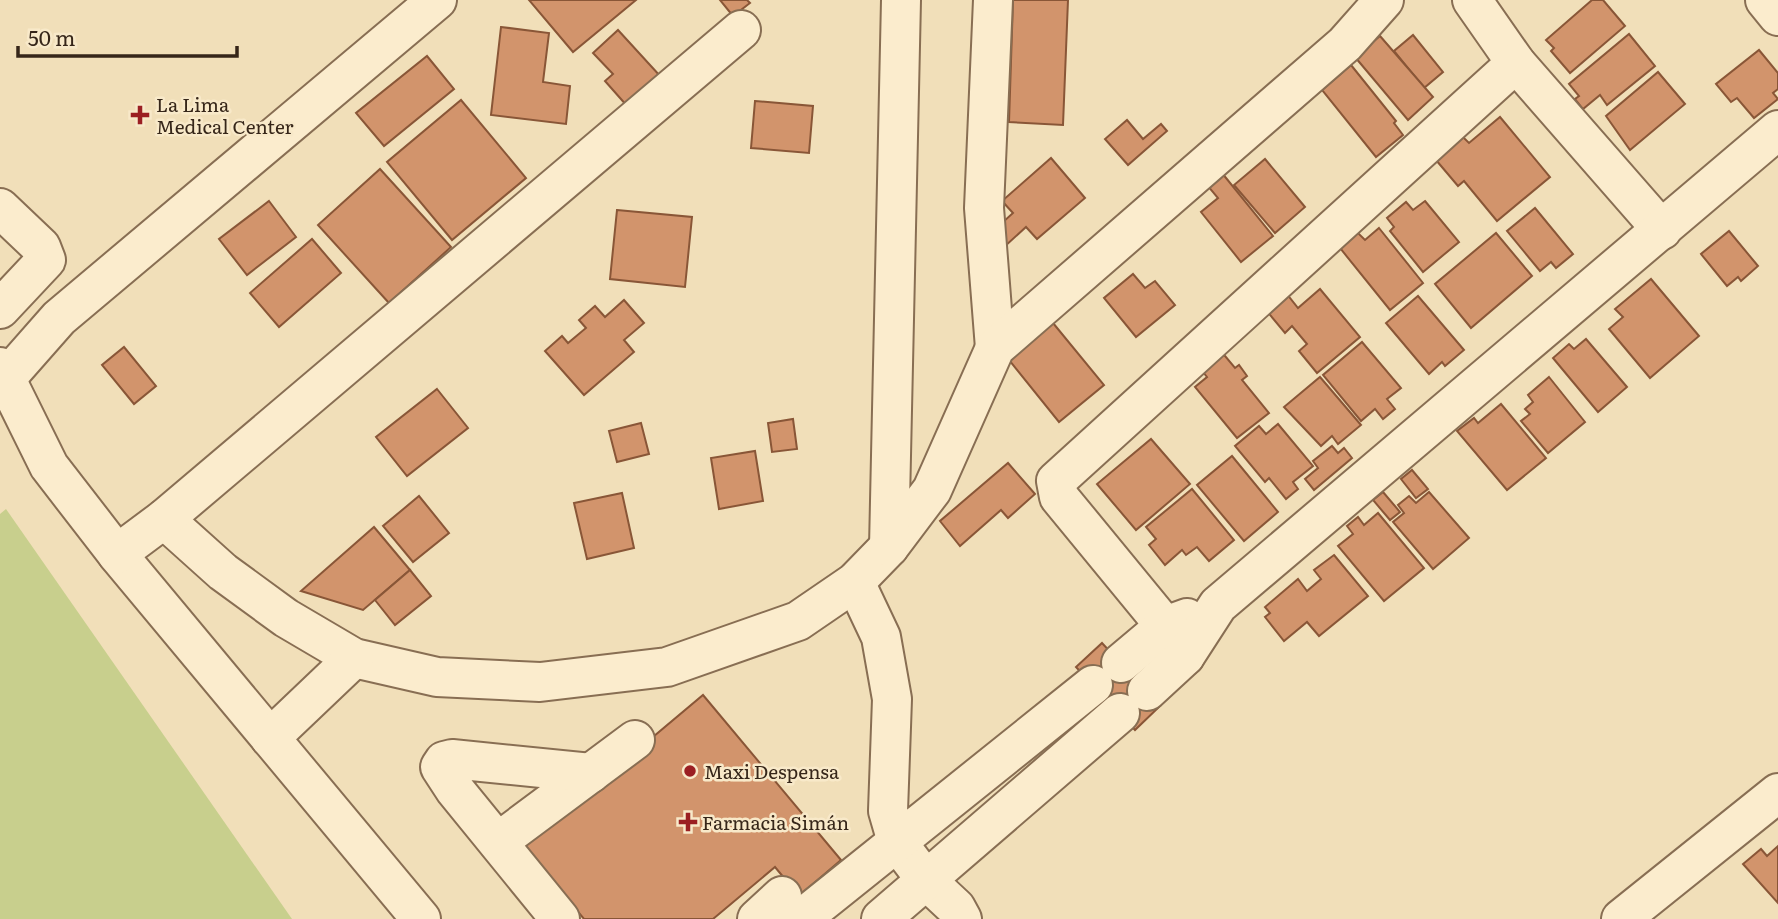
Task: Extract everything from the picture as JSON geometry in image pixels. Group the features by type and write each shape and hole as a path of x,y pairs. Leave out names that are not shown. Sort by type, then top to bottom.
{"street":[{"path":"421,919 117,554 49,466 2,375 59,317 437,0"},
{"path":"889,548 901,0"},
{"path":"993,0 984,208 995,348"},
{"path":"164,519 223,572 254,595 286,618 354,658 437,677 540,682 667,667 798,621 855,582 889,548 932,490 995,348 1345,44 1384,0"},
{"path":"1472,0 1516,63 1661,230"},
{"path":"1765,0 1778,16"},
{"path":"117,554 164,519 741,30"},
{"path":"1175,641 1059,497 1056,481 1516,63"},
{"path":"780,911 897,842 1097,682 1175,641 1778,130"},
{"path":"0,208 40,247 46,260 0,309"},
{"path":"855,582 881,637 891,699 888,811 897,842 926,880 956,908 962,919"},
{"path":"881,919 1123,711 1175,641"},
{"path":"270,738 354,658"},
{"path":"1097,682 1123,711"},
{"path":"1036,731 1062,763"},
{"path":"498,842 635,740"},
{"path":"560,919 455,790 440,767 444,761 591,773"},
{"path":"1620,919 1778,793"}],"green space":[{"path":"6,509 292,919 0,919 0,514"}],"building":[{"path":"529,0 636,0 573,52"},
{"path":"720,0 747,0 750,3 733,16"},
{"path":"1013,0 1068,0 1063,125 1009,122"},
{"path":"1592,0 1603,0 1625,26 1570,73 1551,51 1554,48 1546,40"},
{"path":"501,27 549,33 543,82 570,86 566,124 491,115"},
{"path":"618,30 661,77 628,107 605,81 613,74 593,53"},
{"path":"1629,34 1655,66 1607,105 1600,95 1583,109 1575,99 1579,96 1569,84"},
{"path":"1413,35 1443,72 1424,88 1394,51"},
{"path":"1380,36 1433,97 1408,120 1355,57"},
{"path":"1759,50 1778,73 1778,89 1773,93 1778,99 1754,118 1737,98 1731,102 1716,84"},
{"path":"427,56 454,89 384,146 356,113"},
{"path":"1351,65 1396,121 1394,123 1403,135 1376,157 1322,90"},
{"path":"1658,72 1685,104 1630,150 1606,116"},
{"path":"461,100 526,178 452,240 387,162"},
{"path":"755,101 813,106 809,153 751,148"},
{"path":"1500,117 1550,177 1497,221 1464,181 1458,186 1436,160 1463,137 1469,143"},
{"path":"1127,120 1143,139 1161,124 1167,131 1128,165 1105,139"},
{"path":"1051,158 1085,198 1037,239 1026,227 1004,247 991,233 1013,213 1002,201"},
{"path":"1265,159 1305,207 1275,233 1234,185"},
{"path":"380,169 451,247 389,303 318,225"},
{"path":"1222,173 1273,236 1241,262 1201,212 1218,198 1207,185"},
{"path":"269,201 296,237 247,275 219,239"},
{"path":"1425,201 1459,242 1423,272 1390,231 1394,227 1387,218 1406,202 1413,210"},
{"path":"1535,208 1573,254 1556,268 1551,262 1540,271 1507,231"},
{"path":"617,210 692,217 685,287 610,279"},
{"path":"1379,228 1423,283 1390,310 1340,248 1358,233 1365,240"},
{"path":"1729,231 1758,266 1741,281 1738,277 1727,286 1701,254"},
{"path":"1496,233 1532,276 1471,328 1435,284"},
{"path":"312,239 341,273 279,327 250,293"},
{"path":"1133,274 1145,288 1155,281 1175,305 1136,337 1104,298"},
{"path":"1651,279 1699,336 1650,378 1609,329 1623,317 1615,309"},
{"path":"1320,289 1360,337 1317,373 1299,351 1307,344 1292,326 1285,333 1266,310 1286,293 1298,308"},
{"path":"1418,296 1464,350 1445,366 1442,362 1429,374 1386,323"},
{"path":"624,300 644,323 624,340 634,352 584,395 545,351 562,336 568,343 586,328 579,320 595,306 605,317"},
{"path":"1053,323 1104,385 1059,422 1009,360"},
{"path":"1586,339 1627,387 1598,412 1553,358 1569,344 1574,349"},
{"path":"1362,342 1401,388 1387,399 1395,409 1383,419 1375,409 1361,421 1323,375"},
{"path":"124,347 156,386 134,404 102,365"},
{"path":"1220,350 1235,368 1239,365 1247,376 1242,380 1269,413 1237,438 1195,387 1207,377 1199,367"},
{"path":"1320,377 1361,425 1338,444 1332,436 1321,446 1284,407"},
{"path":"1549,377 1585,422 1548,453 1521,421 1530,414 1525,409 1533,402 1528,395"},
{"path":"437,389 468,428 407,476 376,437"},
{"path":"1501,404 1546,458 1507,490 1457,431 1474,418 1478,423"},
{"path":"793,419 797,449 772,452 768,423"},
{"path":"641,423 649,454 617,462 609,431"},
{"path":"1278,424 1313,466 1293,482 1298,489 1286,499 1269,478 1265,482 1235,446 1259,426 1266,434"},
{"path":"1151,439 1190,484 1136,530 1097,484"},
{"path":"1332,446 1338,453 1344,448 1352,458 1314,490 1305,479 1318,468 1313,461"},
{"path":"755,451 763,501 719,509 711,458"},
{"path":"1232,456 1278,512 1244,541 1197,485"},
{"path":"1008,463 1035,494 1008,518 1001,510 960,546 940,521"},
{"path":"1412,470 1428,489 1416,498 1401,479"},
{"path":"1192,489 1234,540 1209,561 1197,547 1186,555 1182,550 1165,565 1149,545 1156,539 1146,527"},
{"path":"1383,492 1400,512 1390,520 1373,500"},
{"path":"1429,492 1469,538 1433,569 1393,522 1404,513 1398,505 1409,496 1416,503"},
{"path":"622,493 634,548 587,559 574,503"},
{"path":"419,496 449,533 413,562 383,526"},
{"path":"1378,513 1424,568 1384,601 1338,546 1353,534 1347,526 1358,517 1364,525"},
{"path":"374,527 410,570 363,610 301,591"},
{"path":"1334,555 1368,596 1319,636 1307,622 1284,641 1265,617 1270,613 1265,607 1298,579 1307,591 1321,579 1314,570"},
{"path":"410,570 431,596 395,625 375,600"},
{"path":"1102,643 1160,706 1135,730 1076,667"},
{"name":"Maxi Despensa","path":"703,695 841,860 799,896 775,867 713,919 584,919 523,846"},
{"path":"1778,846 1778,903 1743,864 1761,849 1767,856"}],"place":[{"name":"La Lima Medical Center","path":"140,115"},
{"name":"Maxi Despensa","path":"690,771"},
{"name":"Farmacia Simán","path":"688,822"}]}
